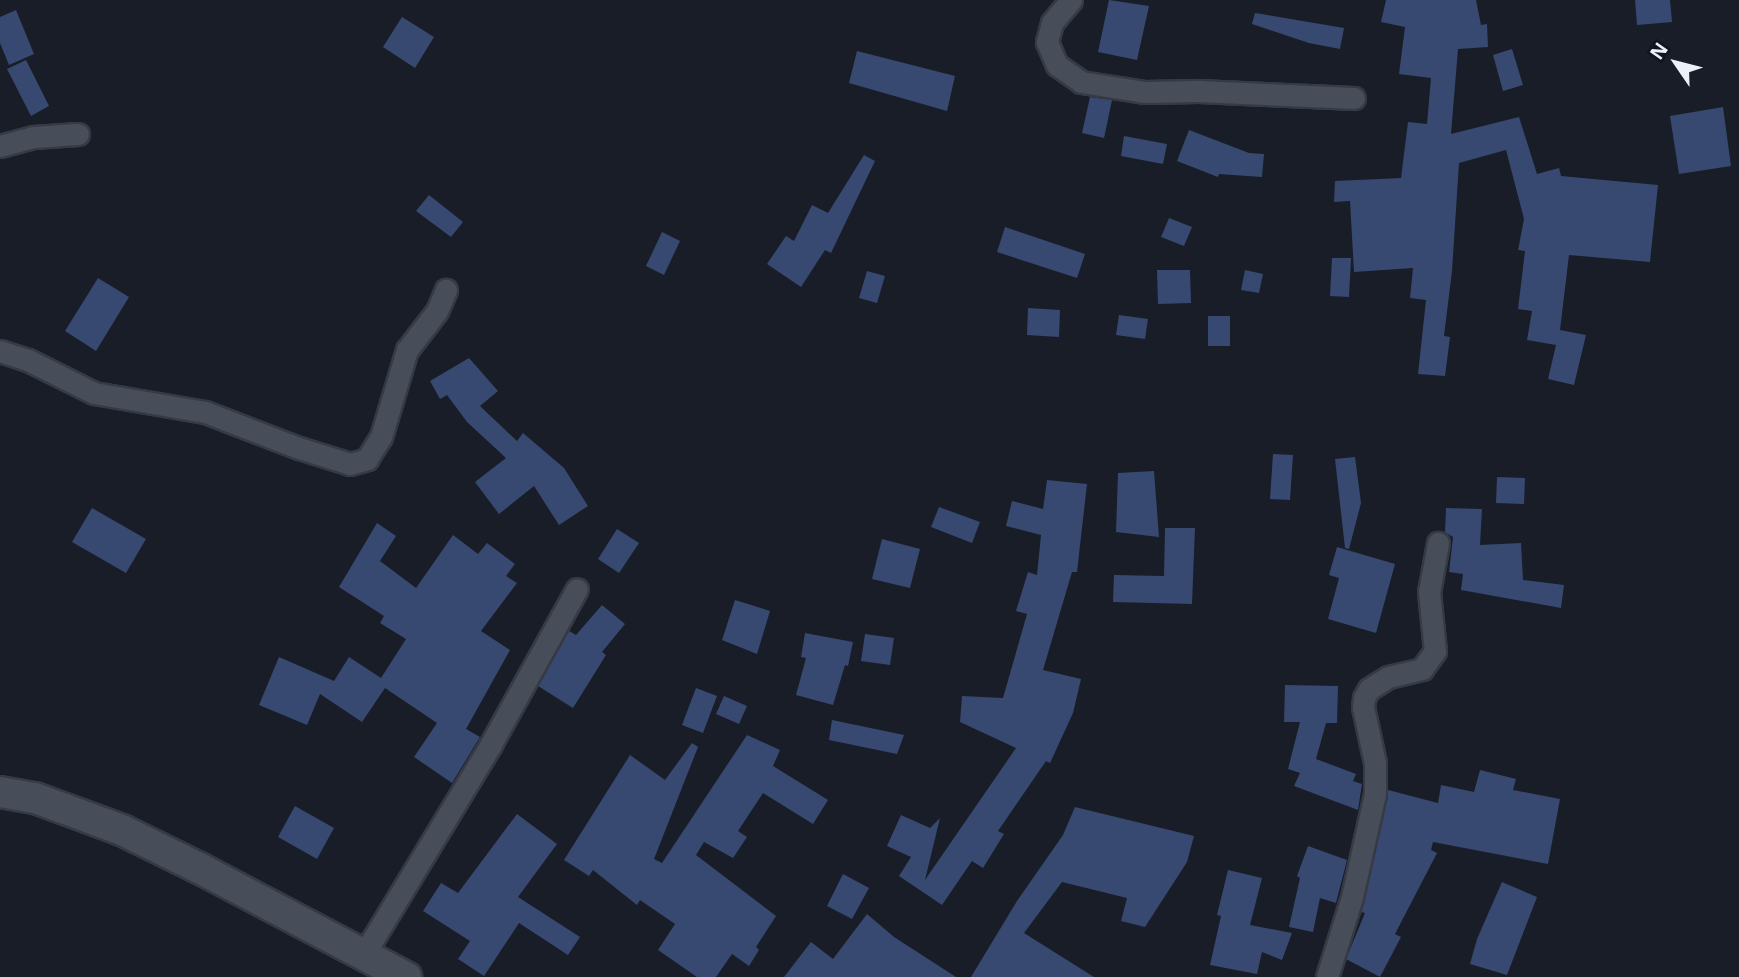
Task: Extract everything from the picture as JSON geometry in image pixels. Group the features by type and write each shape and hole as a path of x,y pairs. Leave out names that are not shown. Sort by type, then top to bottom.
{"street":[{"path":"1071,0 1052,23 1047,42 1057,65 1082,82 1145,93 1198,91 1354,98"},
{"path":"0,146 33,138 78,134"},
{"path":"0,351 28,360 93,393 205,412 299,448 350,464 367,459 381,437 407,350 437,311 446,289"},
{"path":"1327,977 1352,897 1375,794 1375,763 1363,707 1364,698 1368,689 1388,677 1423,668 1435,651 1429,592 1438,543"},
{"path":"364,954 491,744 577,589"},
{"path":"0,792 35,798 122,830 407,977"}],"building":[{"path":"1109,0 1149,6 1137,60 1098,52"},
{"path":"1386,0 1476,0 1481,25 1487,24 1488,47 1458,49 1451,134 1519,117 1537,174 1559,168 1561,176 1658,185 1650,262 1569,255 1560,330 1586,335 1574,385 1548,379 1556,345 1527,340 1532,311 1518,309 1525,251 1518,250 1524,219 1506,150 1459,163 1452,271 1444,336 1450,337 1445,376 1418,374 1426,300 1410,298 1413,268 1354,272 1350,201 1334,202 1335,181 1401,178 1408,122 1427,124 1431,78 1399,74 1405,27 1381,22"},
{"path":"1635,0 1670,0 1672,22 1637,25"},
{"path":"16,10 34,54 9,65 0,43 0,17"},
{"path":"1255,13 1344,28 1340,49 1309,43 1252,24"},
{"path":"402,17 434,37 415,68 383,47"},
{"path":"1512,49 1523,85 1503,91 1493,55"},
{"path":"857,51 955,76 947,111 849,83"},
{"path":"26,60 49,106 31,116 7,69"},
{"path":"1090,97 1112,100 1104,138 1082,133"},
{"path":"1723,107 1731,166 1679,174 1670,116"},
{"path":"1189,130 1249,153 1264,154 1262,177 1219,174 1218,177 1177,161"},
{"path":"1124,136 1167,144 1163,164 1121,156"},
{"path":"864,155 875,161 831,253 825,250 801,287 767,264 786,236 794,241 812,205 828,213"},
{"path":"429,195 463,222 451,237 416,211"},
{"path":"1169,218 1192,227 1184,246 1161,237"},
{"path":"1005,227 1085,254 1077,278 997,252"},
{"path":"662,232 680,241 664,275 646,266"},
{"path":"1332,258 1351,258 1349,297 1330,296"},
{"path":"1157,270 1190,270 1191,303 1158,304"},
{"path":"1245,270 1263,274 1259,293 1241,290"},
{"path":"867,271 885,276 877,303 859,298"},
{"path":"98,278 129,297 96,351 65,331"},
{"path":"1028,308 1060,310 1059,337 1027,335"},
{"path":"1119,315 1148,319 1145,339 1116,335"},
{"path":"1208,316 1230,316 1230,346 1208,346"},
{"path":"469,358 498,391 480,406 517,441 523,433 564,468 588,506 559,525 534,486 499,514 475,482 506,458 467,422 447,395 440,399 430,381"},
{"path":"1273,454 1293,455 1290,500 1270,499"},
{"path":"1355,457 1361,503 1349,549 1345,548 1335,459"},
{"path":"1154,471 1159,537 1116,532 1118,473"},
{"path":"1497,477 1525,478 1524,504 1496,503"},
{"path":"1047,480 1087,484 1077,572 1072,572 1043,670 1081,679 1073,713 1050,763 1046,761 998,831 1004,834 983,868 972,861 942,905 899,876 911,857 887,846 901,815 930,828 940,818 925,880 1016,748 960,722 962,696 1003,698 1027,614 1016,611 1028,572 1037,575 1041,535 1006,526 1012,501 1043,509"},
{"path":"939,507 980,522 972,543 931,527"},
{"path":"92,508 146,539 126,573 72,542"},
{"path":"1446,508 1482,509 1480,545 1521,543 1523,580 1564,585 1561,608 1461,590 1463,574 1449,572 1453,537 1445,532"},
{"path":"377,523 396,536 380,561 416,588 453,535 478,554 487,543 515,564 506,576 517,583 481,631 510,650 466,729 480,737 452,783 414,757 437,723 385,688 362,722 320,694 307,725 259,705 279,657 334,681 349,657 381,678 406,639 380,623 384,616 339,587"},
{"path":"1165,528 1195,528 1192,604 1113,602 1114,575 1164,576"},
{"path":"617,529 639,543 619,573 598,559"},
{"path":"882,539 920,549 910,588 872,579"},
{"path":"1337,547 1395,564 1376,633 1328,619 1339,578 1329,575"},
{"path":"735,600 770,611 757,654 722,640"},
{"path":"602,605 625,624 602,652 606,655 573,708 538,686 569,631 576,635"},
{"path":"805,633 853,642 848,666 845,665 833,705 796,695 806,658 801,657"},
{"path":"865,634 894,638 890,665 861,661"},
{"path":"1285,685 1338,686 1337,723 1326,723 1316,759 1356,774 1353,781 1362,784 1358,810 1294,786 1300,773 1288,769 1300,722 1284,722"},
{"path":"696,688 717,696 703,733 682,725"},
{"path":"724,696 747,706 739,724 716,714"},
{"path":"832,720 904,735 897,754 829,740"},
{"path":"747,735 780,750 773,766 828,800 813,824 763,793 738,831 747,837 733,858 704,842 696,855 776,916 756,947 759,950 749,966 732,954 716,977 697,977 658,950 675,924 640,900 637,905 593,870 589,876 564,860 630,755 665,780 692,743 698,747 654,859 662,863"},
{"path":"1480,770 1516,779 1513,790 1560,799 1548,864 1433,842 1431,850 1437,853 1395,934 1401,937 1380,977 1346,959 1365,913 1361,912 1388,790 1438,803 1441,785 1474,792"},
{"path":"295,806 334,828 317,859 278,837"},
{"path":"1075,807 1194,836 1187,862 1145,927 1121,921 1127,898 1062,882 1024,933 1094,977 971,977 1017,901 1063,835"},
{"path":"517,814 557,844 518,897 580,937 568,955 519,923 484,976 458,959 470,941 423,911 441,883 458,893"},
{"path":"1308,846 1347,860 1336,903 1320,898 1313,932 1289,927 1300,878 1297,876"},
{"path":"1228,870 1262,878 1250,925 1292,933 1282,960 1262,952 1257,974 1210,965 1221,916 1217,915"},
{"path":"843,874 869,888 852,919 827,906"},
{"path":"1502,882 1537,897 1507,975 1470,964 1477,939"},
{"path":"867,914 894,937 956,977 784,977 811,942 833,959"}]}
